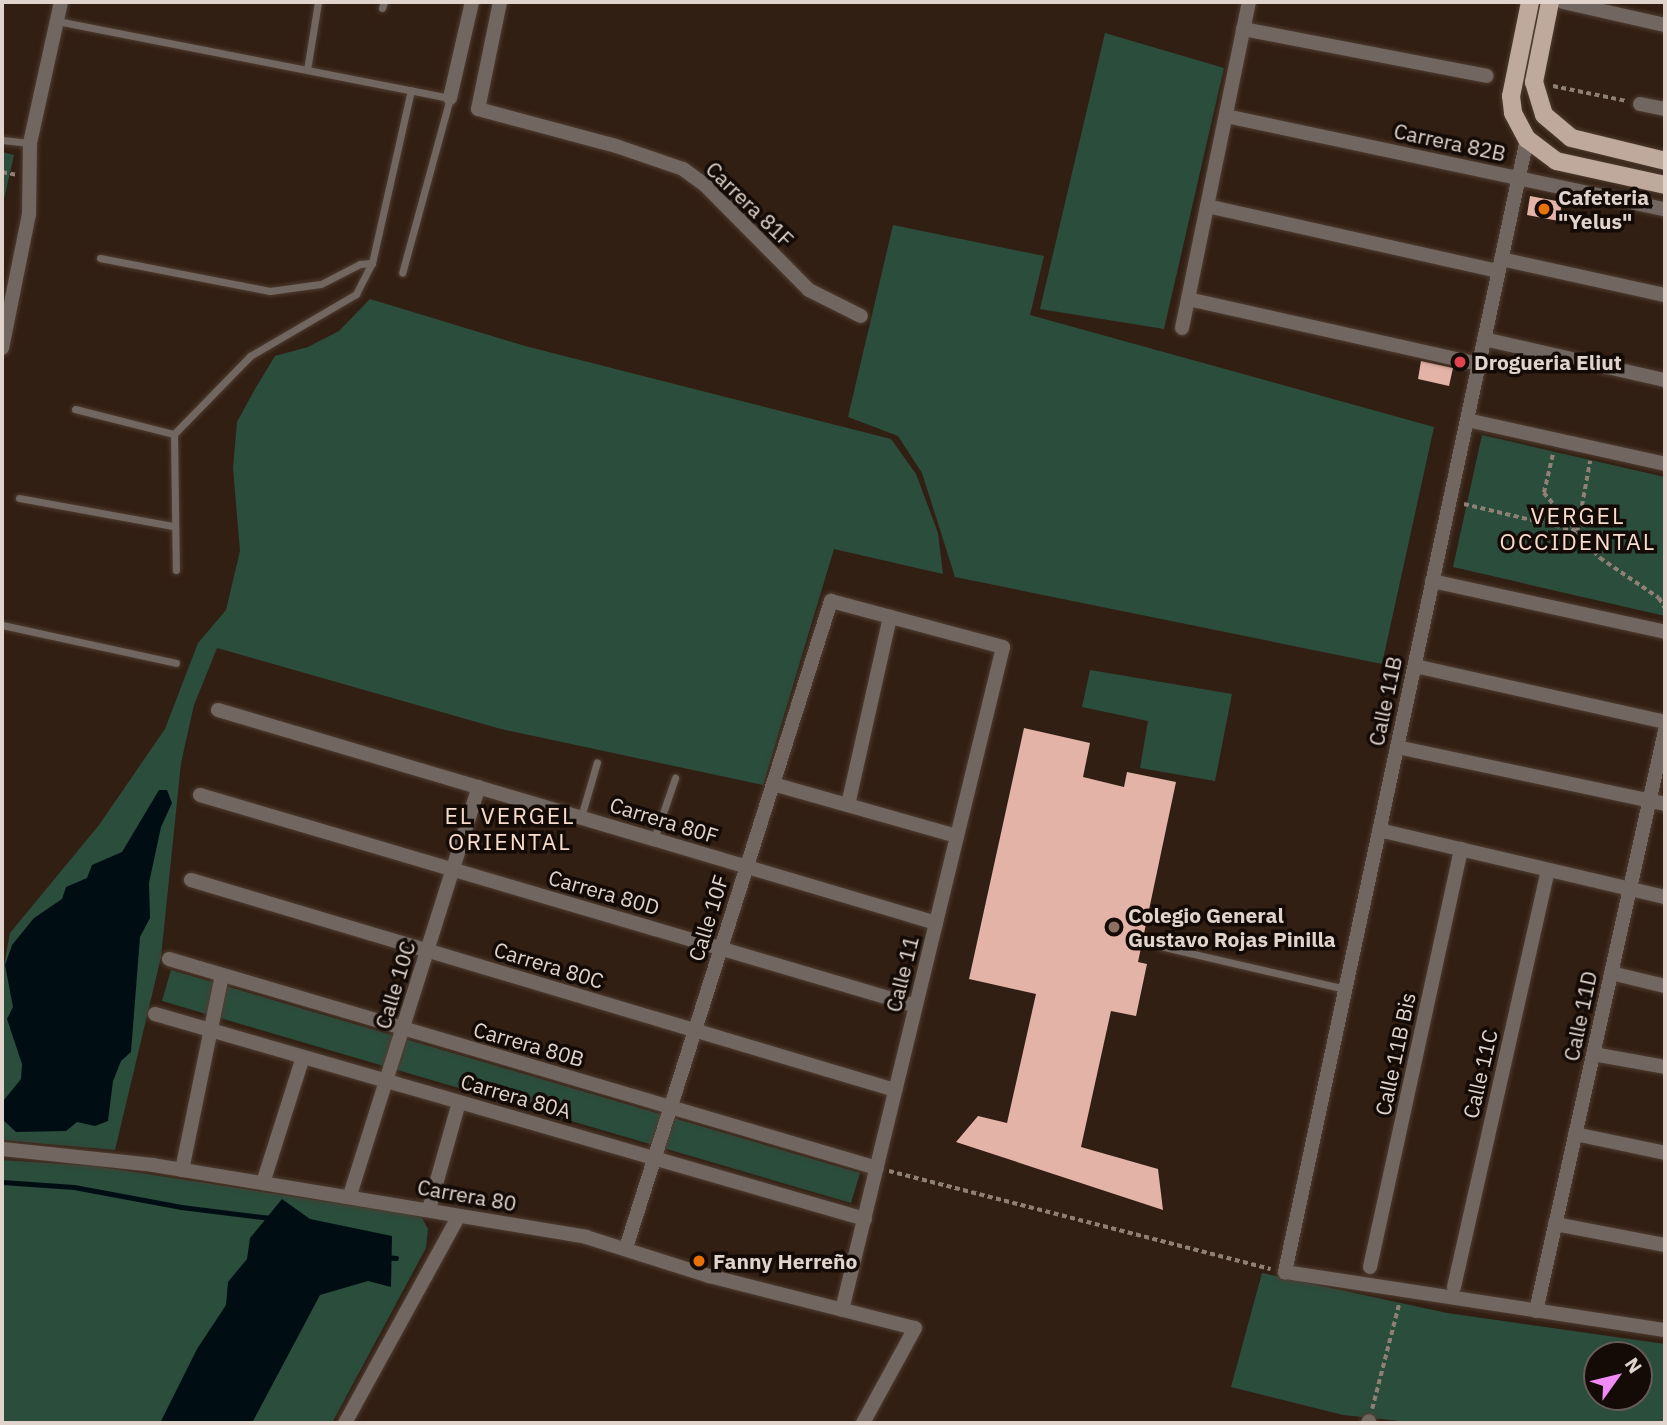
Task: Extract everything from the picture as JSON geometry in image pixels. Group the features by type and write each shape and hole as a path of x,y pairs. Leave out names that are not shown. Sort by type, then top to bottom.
{"main road":[{"path":"1530,2 1511,96 1513,113 1527,139 1556,161 1665,185"},
{"path":"1550,2 1534,82 1544,115 1571,138 1665,160"}],"street":[{"path":"2,348 29,214 30,144 61,2"},
{"path":"450,98 472,2"},
{"name":"Carrera 81F","path":"500,2 478,109 616,146 683,170 704,184 809,290 861,316"},
{"path":"1182,328 1249,2"},
{"path":"1563,2 1665,25"},
{"path":"1243,29 1487,76"},
{"path":"1640,104 1665,109"},
{"name":"Carrera 82B","path":"1226,116 1665,209"},
{"name":"Calle 11B","path":"1285,1272 1527,139"},
{"path":"1207,206 1665,295"},
{"path":"1188,299 1479,364"},
{"path":"1484,339 1665,380"},
{"path":"1467,420 1665,464"},
{"path":"1433,581 1665,632"},
{"name":"Calle 10F","path":"626,1248 831,601 890,617"},
{"path":"848,805 890,617"},
{"name":"Calle 11","path":"842,1310 1003,647 890,617"},
{"path":"1415,666 1665,722"},
{"name":"Carrera 80F","path":"218,709 936,923"},
{"name":"Calle 11D","path":"1536,1311 1665,731"},
{"path":"1397,747 1665,804"},
{"path":"773,784 957,836"},
{"name":"Calle 10C","path":"351,1195 479,787"},
{"name":"Carrera 80D","path":"200,795 916,1006"},
{"path":"1380,830 1665,897"},
{"name":"Calle 11B Bis","path":"1370,1267 1461,849"},
{"name":"Calle 11C","path":"1454,1287 1548,870"},
{"name":"Carrera 80C","path":"191,880 895,1090"},
{"name":"Carrera 80B","path":"169,960 877,1168"},
{"path":"1611,973 1665,986"},
{"path":"183,1170 222,975"},
{"name":"Carrera 80A","path":"155,1014 864,1219"},
{"path":"1593,1054 1665,1068"},
{"path":"263,1183 303,1057"},
{"path":"429,1209 459,1102"},
{"path":"1575,1134 1665,1153"},
{"name":"Carrera 80","path":"2,1149 183,1170 351,1195 586,1237 709,1276 915,1328 863,1423"},
{"path":"345,1423 459,1216"},
{"path":"1555,1224 1665,1245"},
{"path":"1285,1272 1665,1330"}],"lane":[{"path":"307,70 318,2"},
{"path":"56,21 450,98 402,274"},
{"path":"176,570 173,526 174,434 250,356 356,294 372,263 411,90"},
{"path":"2,140 30,144"},
{"path":"100,258 270,291 321,284 360,264 372,263"},
{"path":"75,410 174,434"},
{"path":"19,498 173,526"},
{"path":"2,625 176,663"},
{"path":"581,817 597,762"},
{"path":"654,839 675,778"},
{"path":"1159,946 1346,989"}],"path":[{"path":"1534,82 1640,104"},
{"path":"1555,448 1544,493 1600,558 1659,598 1665,608"},
{"path":"1577,531 1591,456"},
{"path":"1461,504 1577,531"},
{"path":"877,1168 1285,1272"},
{"path":"1369,1422 1402,1290"}],"green space":[{"path":"1105,33 1224,68 1164,329 1040,309"},
{"path":"2,152 14,155 2,208"},
{"path":"893,225 1044,256 1030,315 1434,427 1382,664 955,577 922,473 898,436 848,417"},
{"path":"370,299 525,346 891,439 916,474 938,533 943,574 834,549 763,785 501,729 217,648 194,705 181,763 161,957 115,1150 2,1140 2,976 10,933 99,825 165,729 198,643 226,610 240,551 233,468 237,422 255,389 275,356 308,347 339,331"},
{"path":"1482,435 1665,477 1665,616 1453,567"},
{"path":"1090,670 1232,694 1215,781 1140,768 1148,721 1082,707"},
{"path":"171,970 860,1173 851,1203 162,1001"},
{"path":"2,1160 94,1166 407,1214 422,1218 428,1229 426,1248 332,1423 2,1423"},
{"path":"1262,1273 1447,1313 1644,1341 1583,1341 1583,1411 1653,1411 1653,1342 1665,1344 1665,1423 1418,1423 1343,1415 1231,1387"}],"shaded area":[{"path":"159,790 167,790 172,803 161,827 149,883 150,918 140,937 131,1052 121,1061 113,1081 108,1121 95,1126 77,1122 66,1131 16,1132 2,1119 4,1100 21,1079 22,1064 7,1019 13,1007 5,965 12,945 34,918 62,899 66,887 87,878 92,865 122,852"},
{"path":"282,1199 310,1219 392,1236 391,1287 368,1281 320,1295 252,1423 160,1423 197,1349 226,1305 228,1282 247,1259 250,1238"}],"building":[{"name":"Cafeteria \"Yelus\"","path":"1530,196 1562,202 1559,221 1527,215"},
{"path":"1421,361 1453,368 1449,386 1418,379"},
{"path":"1024,728 1090,743 1083,777 1124,787 1127,772 1176,782 1138,962 1147,964 1136,1016 1111,1011 1081,1147 1158,1169 1163,1210 956,1142 978,1116 1007,1123 1036,994 969,979"}],"waterway":[{"path":"2,1182 74,1187 181,1207 271,1218"},
{"path":"385,1257 396,1258"}],"place":[{"name":"Cafeteria \"Yelus\"","path":"1544,209"},
{"name":"Drogueria Eliut","path":"1460,362"},
{"name":"Colegio General Gustavo Rojas Pinilla","path":"1114,927"},
{"name":"Fanny Herreño","path":"699,1261"}],"district":[{"name":"VERGEL OCCIDENTAL","path":"1578,528"},
{"name":"EL VERGEL ORIENTAL","path":"510,828"}]}
